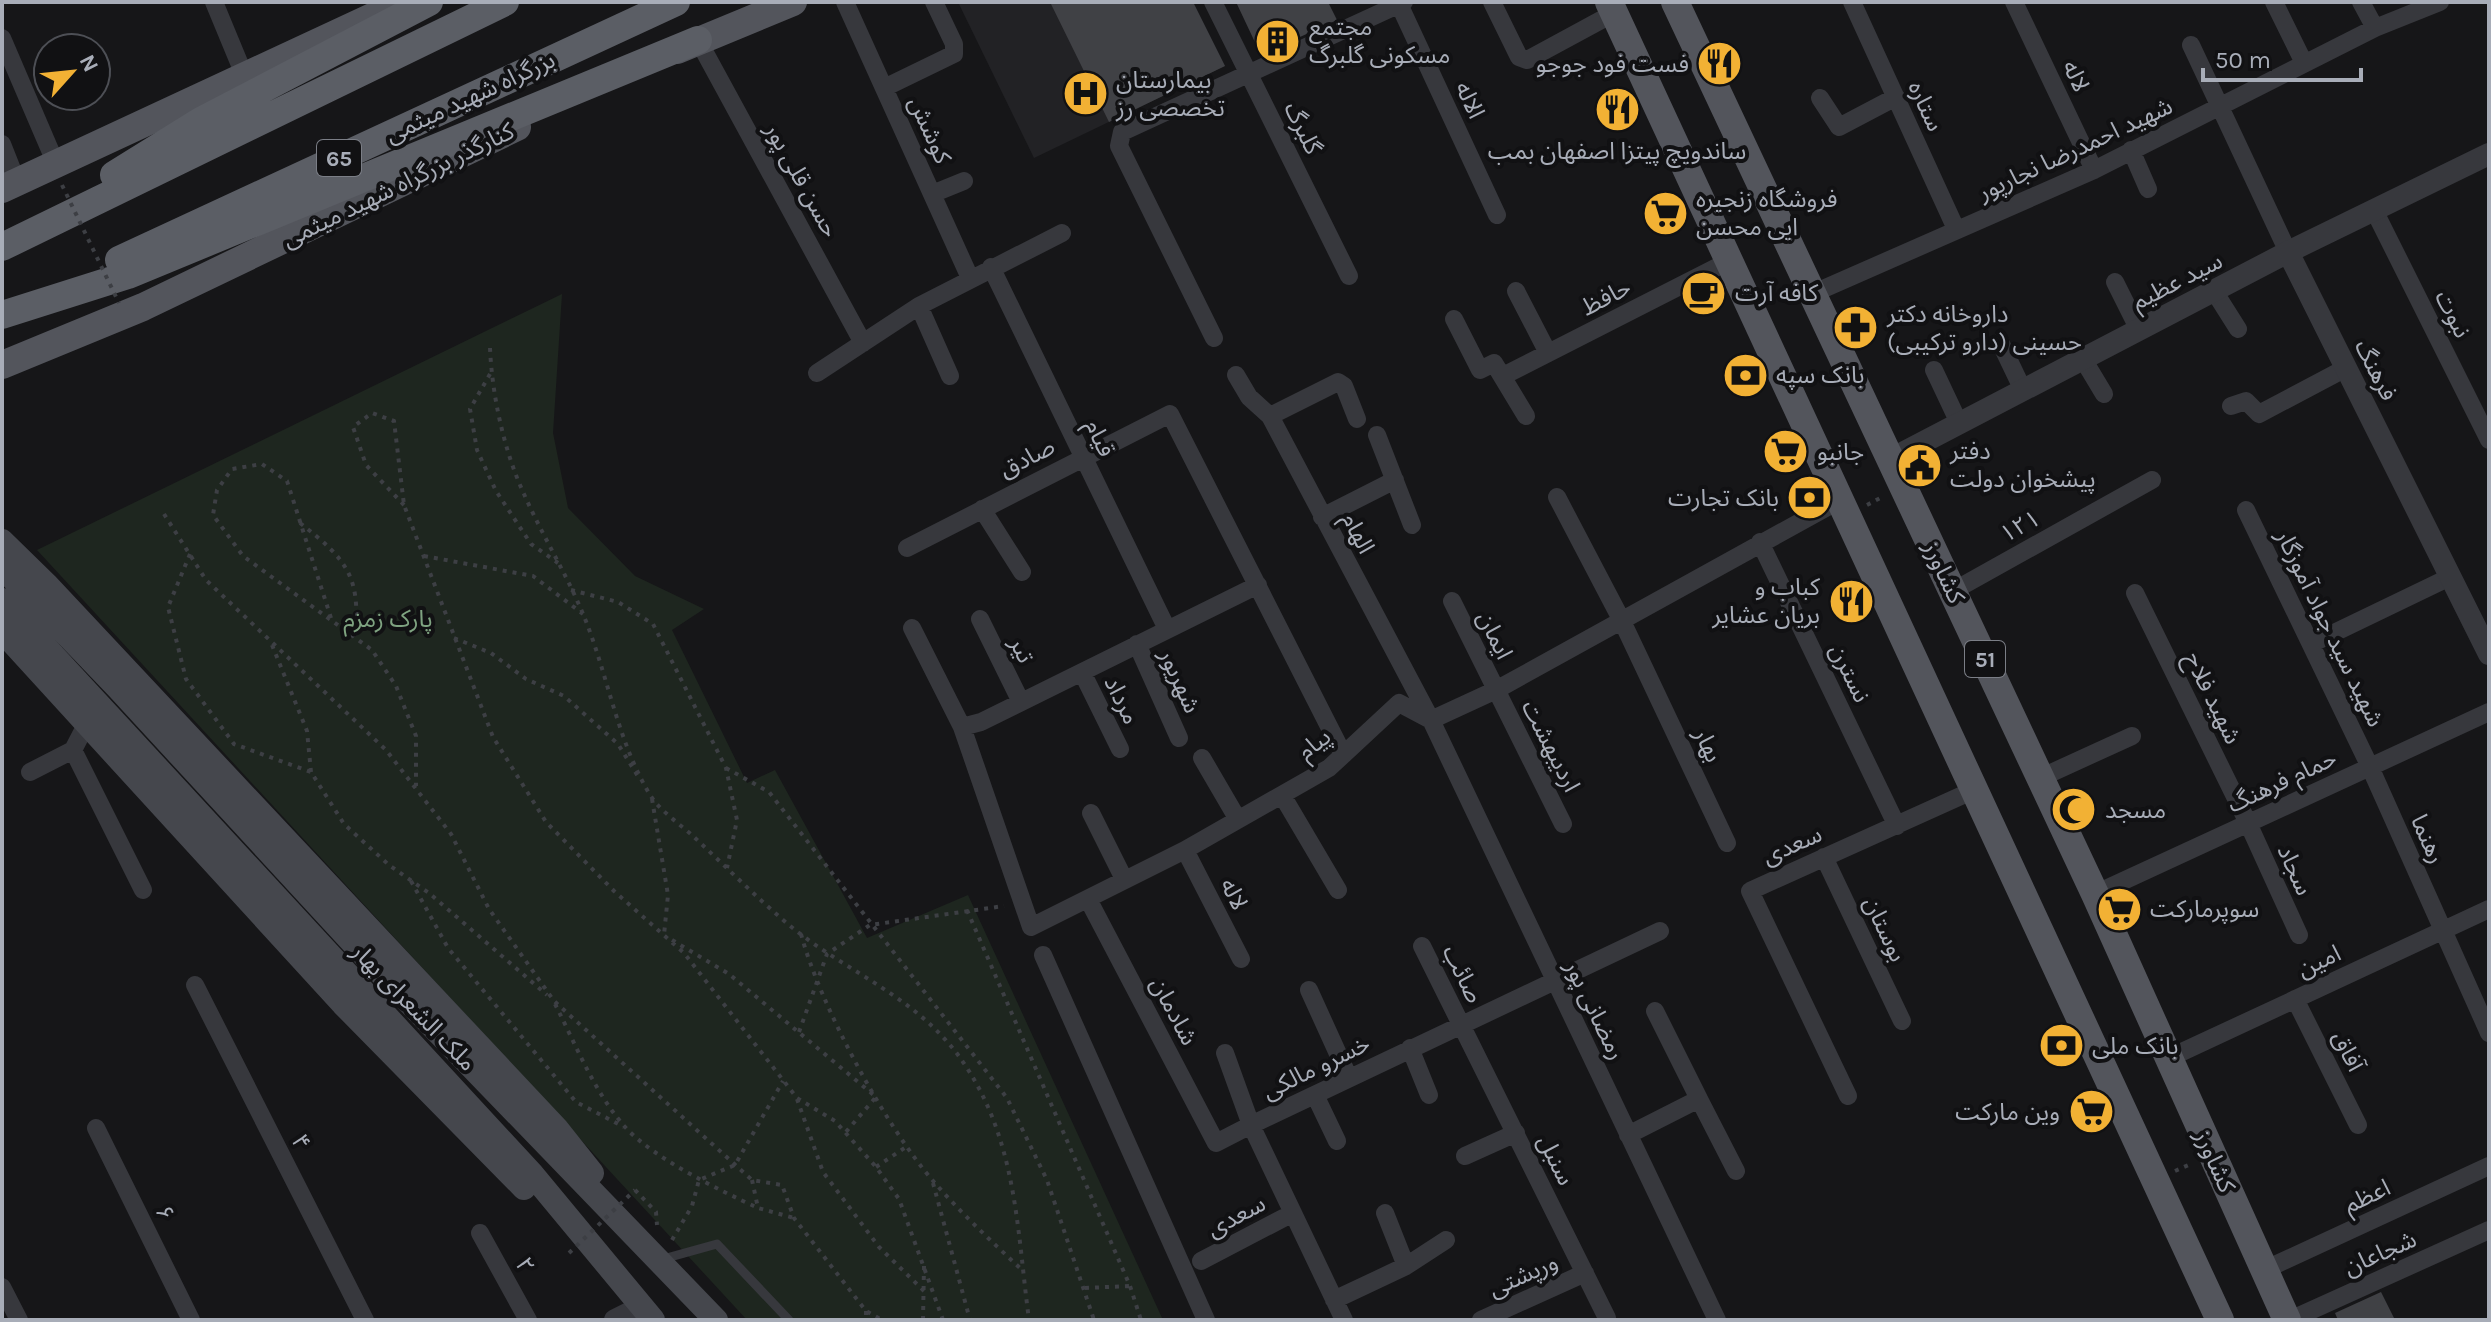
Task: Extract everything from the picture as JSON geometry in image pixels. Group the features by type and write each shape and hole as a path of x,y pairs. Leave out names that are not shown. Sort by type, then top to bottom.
{"highway":[{"path":"2,245 201,121 429,2"},
{"path":"2,245 505,2"},
{"name":"بزرگراه شهید میثمی","path":"2,314 676,2"},
{"path":"2,314 128,275 698,40"}],"main road":[{"path":"10,185 59,174 245,77 404,2"},
{"name":"کنارگذر بزرگراه شهید میثمی","path":"2,365 143,307 698,40 793,2"},
{"name":"کشاورز","path":"1675,2 2095,894 2288,1320"},
{"path":"1612,8 2220,1320"},
{"path":"2,541 46,584 557,1129 661,1260"},
{"name":"ملک الشعرای بهار","path":"2,567 379,971 716,1320"},
{"path":"2,600 93,715 343,1004 647,1313"},
{"path":"2,631 93,715"}],"street":[{"path":"214,2 245,77"},
{"name":"کوشش","path":"845,2 970,278"},
{"path":"884,88 954,54 954,44 934,2"},
{"name":"گلبرگ","path":"1213,2 1349,276"},
{"path":"1492,2 1519,57 1527,60 1612,8"},
{"name":"ستاره","path":"1852,2 1956,229"},
{"name":"لاله","path":"2014,2 2094,170"},
{"path":"2274,2 2304,63"},
{"path":"2361,2 2375,28"},
{"name":"شهید احمدرضا نجارپور","path":"1814,293 2094,170 2375,28 2440,2"},
{"path":"1214,338 1119,140 1122,132 1402,3"},
{"name":"الاله","path":"1402,3 1497,215"},
{"path":"2,38 59,174"},
{"name":"حسن قلی پور","path":"698,40 863,343"},
{"name":"فرهنگ","path":"2191,45 2288,252 2489,654"},
{"path":"1820,98 1839,127 1896,97"},
{"path":"2,144 10,185"},
{"path":"2131,150 2148,189"},
{"name":"سید عظیم","path":"1891,459 2288,252 2489,154"},
{"path":"932,194 964,181"},
{"name":"نبوت","path":"2374,210 2489,440"},
{"path":"817,373 919,306 1062,233"},
{"name":"حافظ","path":"1505,375 1729,261"},
{"name":"قیام","path":"991,267 1167,629"},
{"path":"2115,282 2139,330"},
{"path":"1516,291 1548,353"},
{"path":"2214,291 2238,329"},
{"path":"919,306 950,376"},
{"path":"1454,319 1480,370 1494,363 1505,375 1526,416"},
{"path":"2000,342 2023,390"},
{"path":"2083,359 2104,394"},
{"path":"2231,406 2246,401 2259,414 2346,368"},
{"path":"1934,370 1959,423"},
{"name":"الهام","path":"1236,375 1249,397 1270,416 1431,720"},
{"path":"1270,416 1338,382 1344,386 1357,419"},
{"name":"صادق","path":"907,548 1082,456 1170,414 1258,585"},
{"path":"1377,435 1412,525"},
{"path":"1322,517 1395,480"},
{"name":"۱۲۱","path":"1953,591 2152,480"},
{"path":"1557,497 1622,621"},
{"path":"1431,720 1496,690 1760,542 1844,507"},
{"path":"982,509 1022,572"},
{"name":"شهید سید جواد آموزگار","path":"2246,510 2370,767"},
{"name":"نسترن","path":"1760,542 1897,826"},
{"path":"2311,644 2450,577"},
{"path":"962,727 1021,702 1258,585 1342,752"},
{"name":"شهید فلاح","path":"2135,593 2248,823"},
{"name":"ایمان","path":"1452,601 1496,690"},
{"name":"تیر","path":"980,619 1021,702"},
{"name":"بهار","path":"1622,621 1727,843"},
{"path":"912,628 962,727 1031,927"},
{"name":"شهریور","path":"1137,644 1179,738"},
{"name":"مرداد","path":"1082,672 1120,749"},
{"name":"اردیبهشت","path":"1496,690 1563,824"},
{"name":"پیام","path":"1031,927 1089,901 1124,879 1185,850 1329,768 1342,752 1399,703 1431,720"},
{"name":"حمام فرهنگ","path":"2095,894 2489,712"},
{"path":"30,772 73,750 93,715"},
{"name":"رمضانی پور","path":"1431,720 1717,1320"},
{"path":"2040,778 2132,736"},
{"path":"73,750 143,890"},
{"path":"1202,758 1237,818"},
{"name":"رهنما","path":"2370,767 2489,1033"},
{"name":"سعدی","path":"1848,1096 1750,891 1974,790"},
{"path":"1282,795 1338,890"},
{"path":"1091,813 1124,879"},
{"name":"سجاد","path":"2248,823 2299,935"},
{"name":"لاله","path":"1185,850 1241,959"},
{"name":"بوستان","path":"1824,857 1902,1021"},
{"name":"شادمان","path":"1089,901 1216,1143 1251,1125"},
{"name":"امین","path":"2169,1058 2489,909"},
{"name":"خسرو مالکی","path":"1344,1320 1251,1125 1660,931"},
{"name":"صائب","path":"1422,946 1461,1023"},
{"path":"1043,955 1206,1320"},
{"name":"۴","path":"195,985 365,1320"},
{"path":"1309,990 1349,1078"},
{"name":"آفاق","path":"2295,999 2358,1125"},
{"path":"1655,1011 1736,1171"},
{"name":"سنبل","path":"1461,1023 1607,1318"},
{"path":"1410,1048 1429,1095"},
{"path":"1225,1053 1251,1125"},
{"path":"1315,1095 1337,1141"},
{"path":"1628,1135 1699,1099"},
{"name":"۶","path":"96,1128 191,1320"},
{"path":"1465,1156 1516,1133"},
{"name":"اعظم","path":"2264,1270 2489,1166"},
{"name":"سعدی","path":"1201,1261 1293,1213"},
{"path":"1385,1213 1406,1266"},
{"name":"شجاعان","path":"2288,1320 2489,1230"},
{"name":"۲","path":"480,1233 528,1320"},
{"path":"1334,1300 1406,1266 1446,1240"},
{"name":"ورپشتی","path":"1481,1320 1516,1313 1585,1273"},
{"path":"2,1287 19,1320"},
{"path":"615,1320 647,1313"}],"lane":[{"path":"661,1260 717,1244 789,1320"}],"path":[{"path":"59,174 119,303"},
{"path":"490,348 491,372 506,443 523,493 583,615 616,724 651,797 668,895 663,935"},
{"path":"491,372 470,409 477,450 496,491 531,544 558,563"},
{"path":"404,505 366,465 353,427 372,413 394,421 404,505 454,638 493,737 546,822 684,953 797,1098 835,1121 876,1167 899,1199 943,1320"},
{"path":"331,618 287,481 262,464 232,469 217,490 213,515 243,556 372,650 396,686 416,736 416,789"},
{"path":"1844,507 1904,486"},
{"path":"164,514 206,580 359,721 451,834 489,909 554,1001 591,1074 627,1128"},
{"path":"300,523 339,553 354,581 358,613 355,637"},
{"path":"190,554 168,607 186,679 234,744 311,772"},
{"path":"424,556 533,576 583,615"},
{"path":"571,590 618,602 653,624 726,768 737,820 727,868"},
{"path":"454,638 491,653 526,679 564,696 591,717 618,744 651,797 727,868 827,954 857,968 907,1002 964,1062 991,1109 1012,1172 1029,1320"},
{"path":"271,642 281,675 307,731 311,772 344,824 554,1001 752,1180 782,1185 794,1218 866,1311 882,1320"},
{"path":"726,768 769,792 1007,1098 1047,1180 1094,1320"},
{"path":"410,879 448,948 576,1102 627,1128 699,1180 758,1208 794,1218"},
{"path":"799,1032 827,954 870,925 1002,904 1031,927"},
{"path":"967,910 1130,1286 1141,1320"},
{"path":"801,934 818,985 876,1097 932,1179 1023,1271"},
{"path":"663,935 729,974 876,1097"},
{"path":"699,1180 735,1165 783,1081"},
{"path":"845,1133 876,1097"},
{"path":"797,1098 823,1172 879,1247 924,1291"},
{"path":"876,1167 909,1145"},
{"path":"2155,1181 2212,1154"},
{"path":"932,1179 970,1320"},
{"path":"661,1260 692,1206 699,1180"},
{"path":"752,1180 758,1208"},
{"path":"569,1253 635,1190 656,1212"},
{"path":"923,1320 924,1263"},
{"path":"1085,1288 1130,1286"},
{"path":"866,1311 866,1320"}],"shaded area":[{"name":"بیمارستان تخصصی رز","path":"958,2 1193,2 1225,66 1034,158"}],"green space":[{"name":"پارک زمزم","path":"562,294 553,433 568,508 635,576 704,609 672,630 747,783 775,770 867,938 968,895 1163,1320 747,1320 37,550"}],"building":[{"path":"1050,2 1193,2 1225,66 1109,122"},
{"name":"مجتمع مسکونی گلبرگ","path":"1236,2 1328,2 1337,20 1261,55"},
{"path":"2381,1292 2395,1320 2338,1320 2335,1313"}],"place":[{"name":"مجتمع مسکونی گلبرگ","path":"1278,41"},
{"name":"فست فود جوجو","path":"1720,64"},
{"name":"بیمارستان تخصصی رز","path":"1085,94"},
{"name":"ساندویچ پیتزا اصفهان بمب","path":"1617,109"},
{"name":"فروشگاه زنجیره ایی محسن","path":"1665,213"},
{"name":"کافه آرت","path":"1704,293"},
{"name":"داروخانه دکتر حسینی (دارو ترکیبی)","path":"1856,328"},
{"name":"بانک سپه","path":"1745,375"},
{"name":"جانبو","path":"1786,452"},
{"name":"دفتر پیشخوان دولت","path":"1919,465"},
{"name":"بانک تجارت","path":"1810,498"},
{"name":"کباب و بریان عشایر","path":"1851,601"},
{"name":"مسجد","path":"2074,810"},
{"name":"سوپرمارکت","path":"2119,909"},
{"name":"بانک ملی","path":"2061,1046"},
{"name":"وین مارکت","path":"2091,1112"}]}
